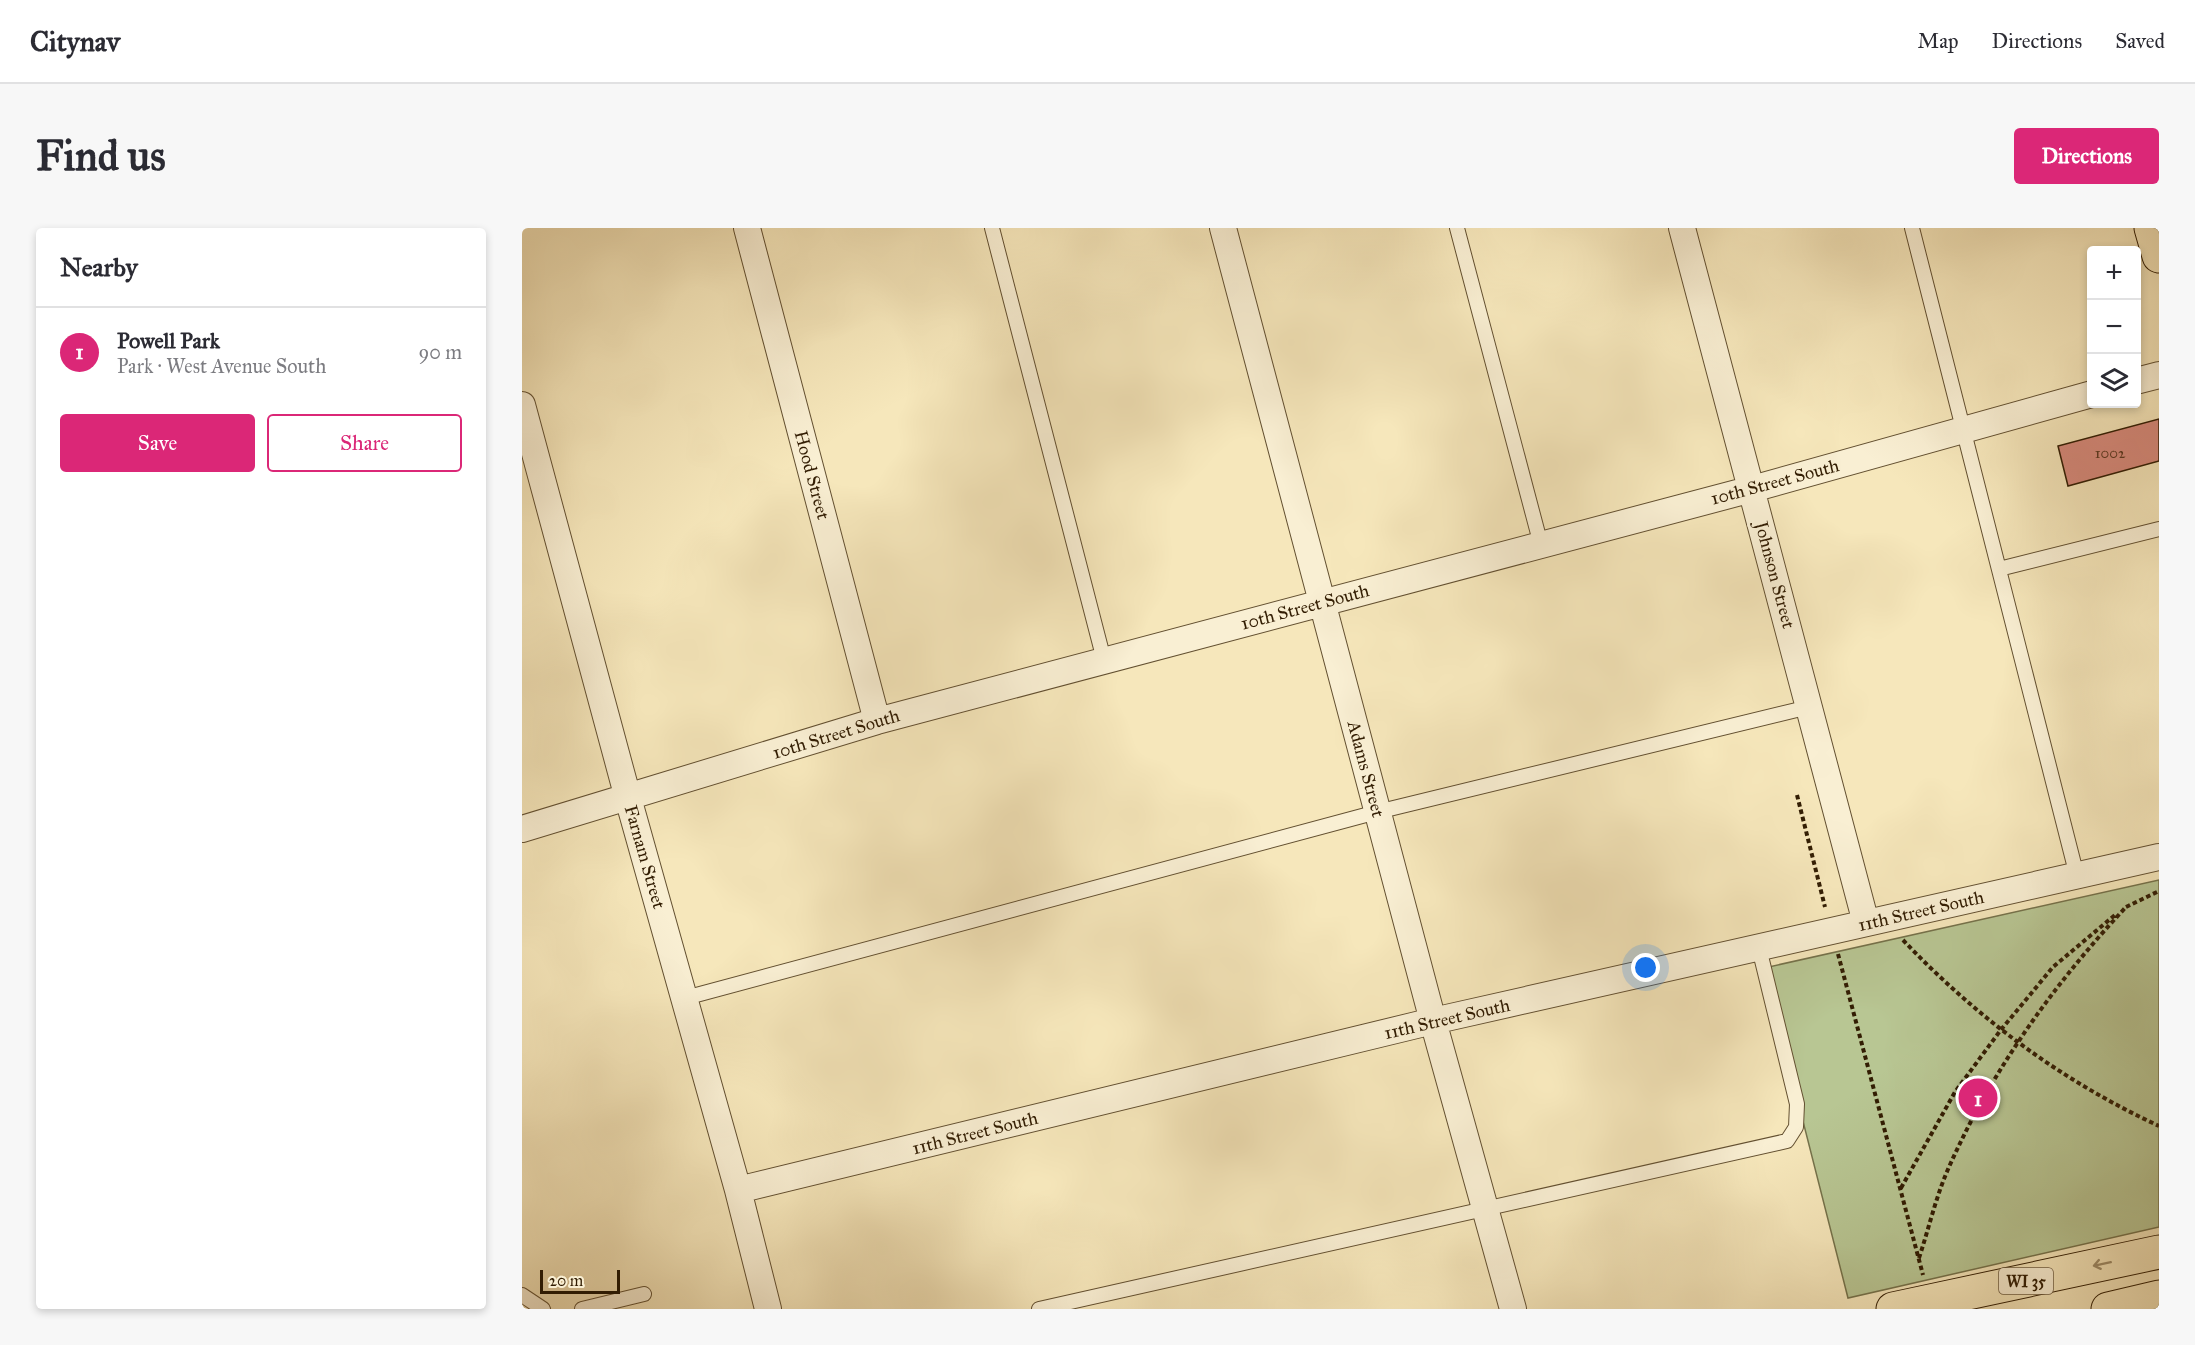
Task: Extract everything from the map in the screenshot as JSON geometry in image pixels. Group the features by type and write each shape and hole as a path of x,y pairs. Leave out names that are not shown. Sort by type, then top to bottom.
{"main road":[{"path":"2151,228 2159,256"},
{"name":"WI 35","path":"1893,1309 2159,1252"},
{"path":"2108,1309 2159,1298"}],"street":[{"name":"Hood Street","path":"747,228 877,721"},
{"name":"Adams Street","path":"1223,228 1433,1021 1513,1309"},
{"name":"Johnson Street","path":"1682,228 1809,707 1875,921"},
{"path":"2141,380 2159,375"},
{"name":"10th Street South","path":"522,829 877,721 1752,489 2087,395"},
{"name":"Farnam Street","path":"522,405 628,798 738,1191 768,1309"},
{"name":"11th Street South","path":"738,1191 1433,1021 2159,858"}],"lane":[{"path":"992,228 1104,660"},
{"path":"1457,228 1541,544"},
{"path":"1912,228 2077,876"},
{"path":"1999,568 2159,529"},
{"path":"685,998 1377,812 1809,707"},
{"path":"1040,1309 1787,1141 1791,1138 1798,1118 1797,1104 1759,948"},
{"path":"582,1309 644,1294"},
{"path":"522,1295 543,1309"}],"path":[{"path":"1797,795 1826,909"},
{"path":"1900,1188 1955,1092 2000,1031 2053,966 2126,907 2159,891"},
{"path":"1919,1258 1948,1169 1993,1081 2017,1043 2082,954 2126,907"},
{"path":"1875,921 2000,1031 2123,1109 2159,1126"},
{"path":"1836,948 1930,1301"}],"green space":[{"path":"2159,880 2159,1227 1848,1298 1764,968"}],"building":[{"path":"2159,419 2159,461 2068,486 2058,446"}],"place":[{"name":"Powell Park","path":"1978,1098"}]}
